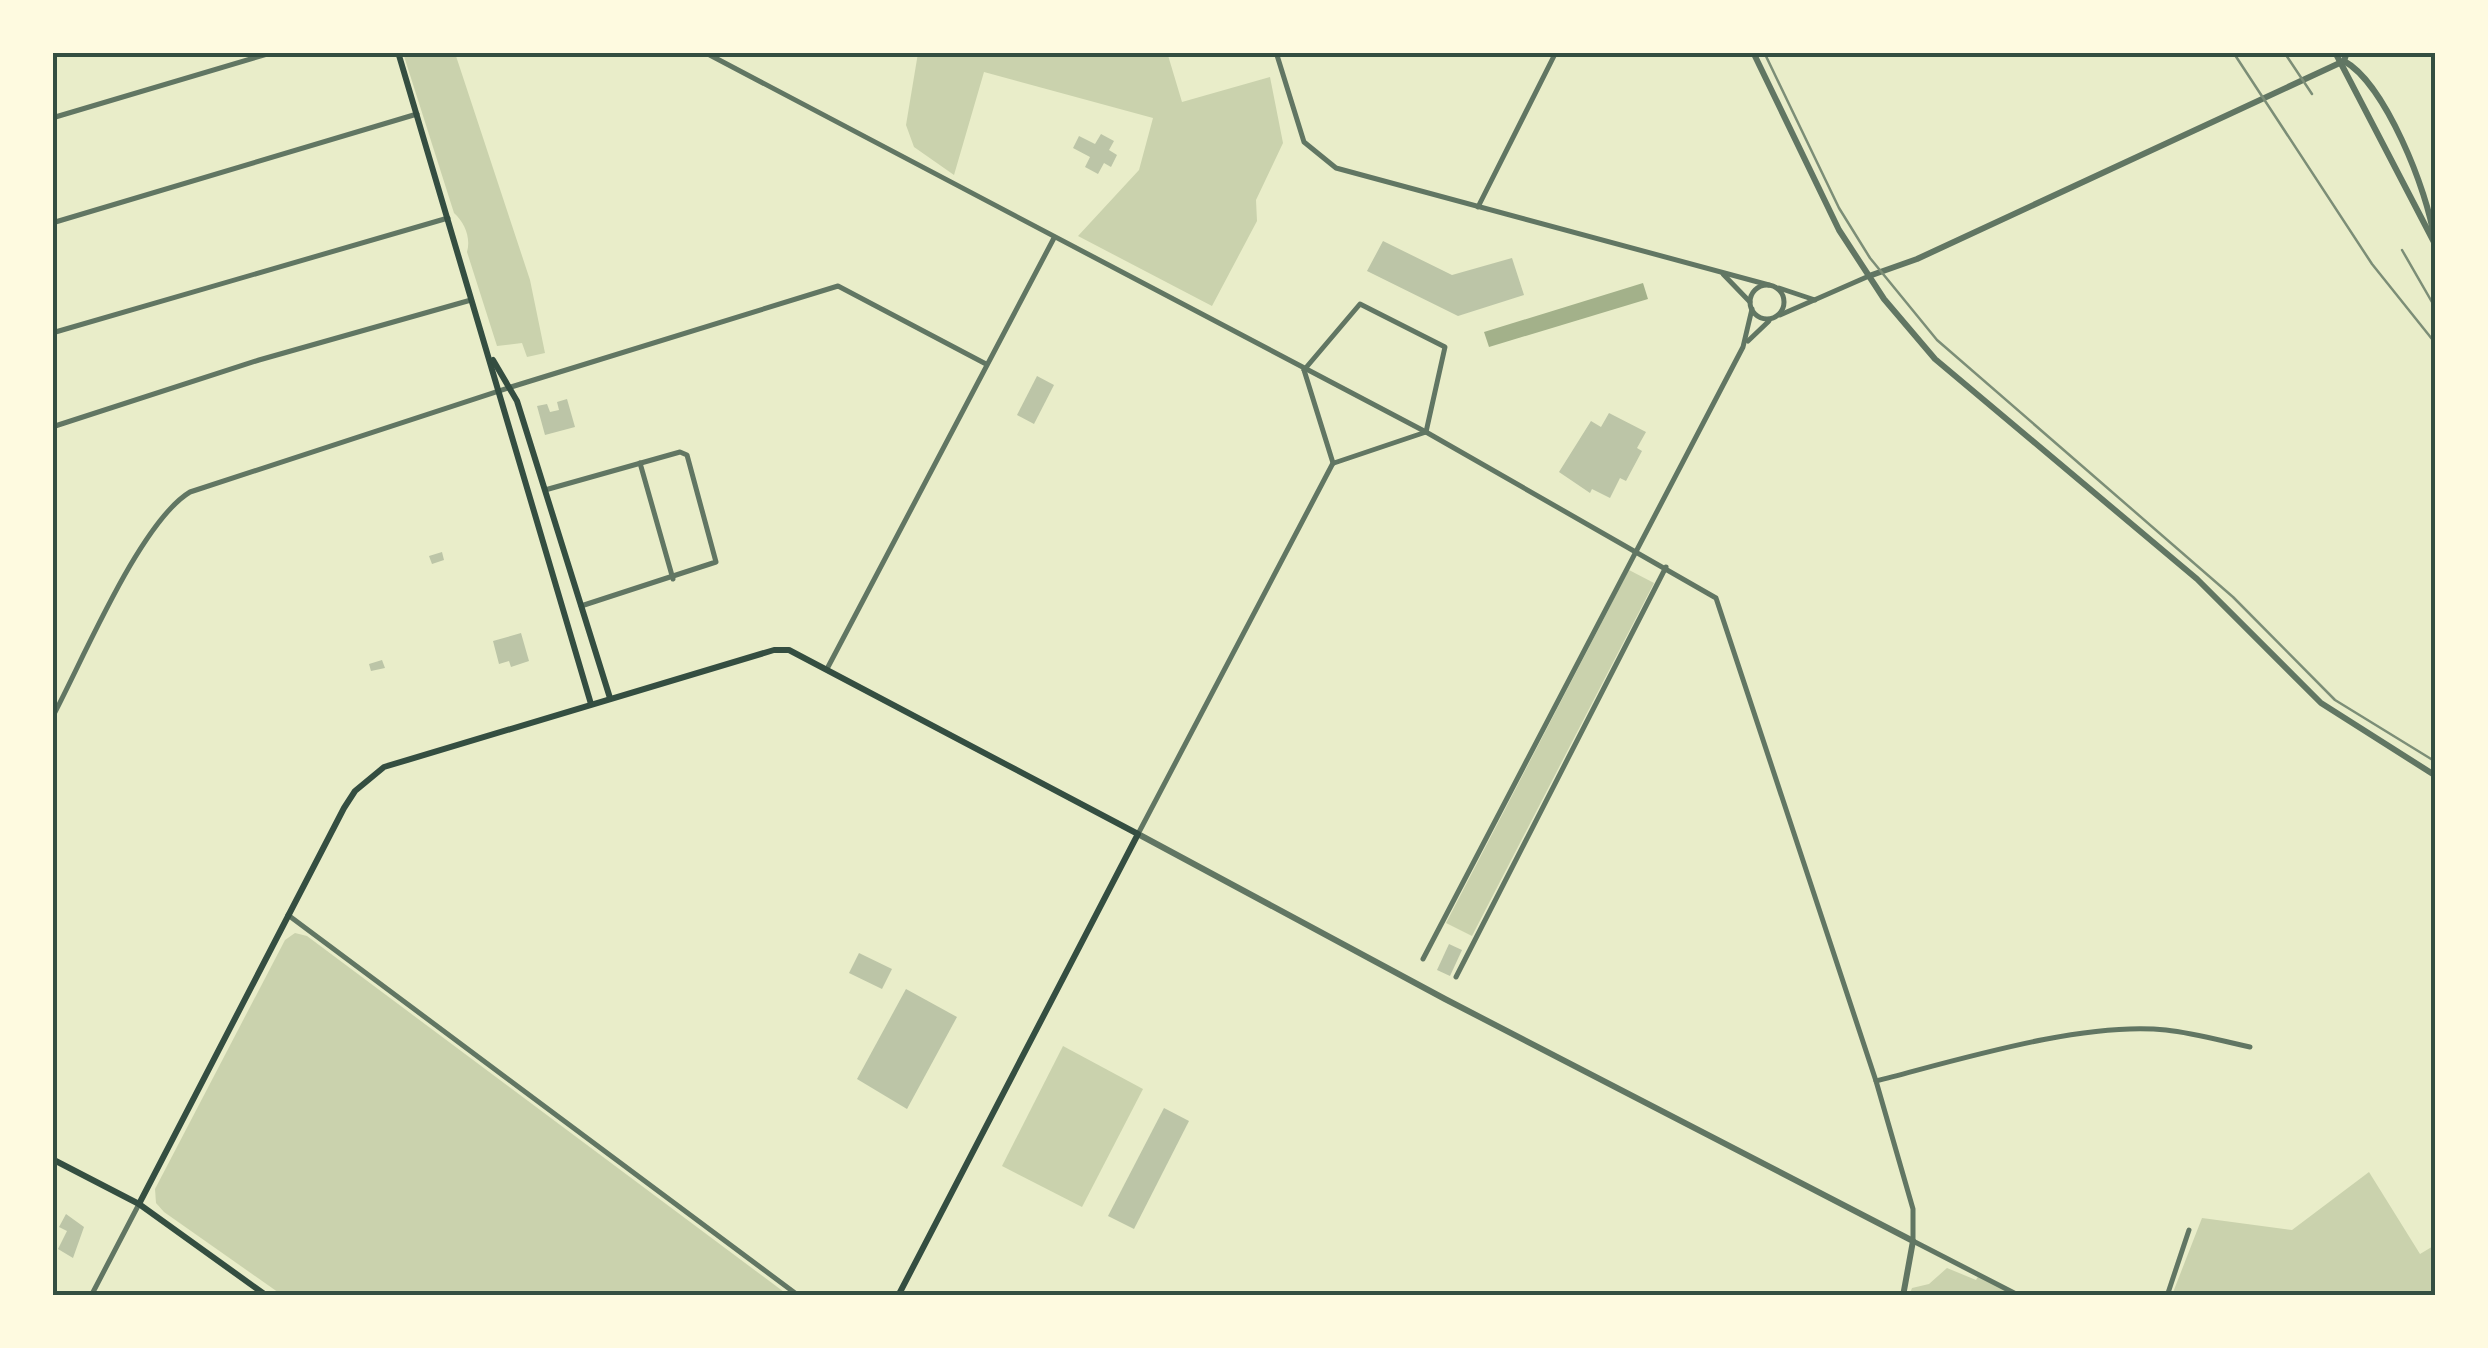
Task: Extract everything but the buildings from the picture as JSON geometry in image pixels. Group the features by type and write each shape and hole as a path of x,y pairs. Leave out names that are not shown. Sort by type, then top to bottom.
{"main road":[{"path":"398,52 492,358 497,392 591,704"},
{"path":"492,358 510,386 610,698"},
{"path":"139,1204 344,808 370,777 384,768 774,650 803,654 1138,834 898,1296"},
{"path":"52,1158 139,1204 267,1296"}],"street":[{"path":"52,118 274,52"},
{"path":"704,52 1426,432 1716,598 1876,1081 1914,1209 1913,1241 1902,1296"},
{"path":"1276,52 1298,129 1323,162 1716,270 1806,299 1823,298"},
{"path":"1478,207 1556,52"},
{"path":"1752,52 1823,203 1869,276 1936,358 2197,579 2321,702 2436,776"},
{"path":"2335,52 2436,245"},
{"path":"1716,270 1760,318 1774,317 1917,259 2346,57 2362,71 2379,100 2429,203 2436,245"},
{"path":"52,224 416,114"},
{"path":"52,333 448,218"},
{"path":"828,668 1054,238"},
{"path":"52,718 150,533 174,502 190,492 510,386 838,286 986,364"},
{"path":"1423,959 1743,347 1754,291 1772,286"},
{"path":"1743,347 1774,317 1784,300 1772,286"},
{"path":"52,427 259,360 474,299"},
{"path":"1304,370 1360,304 1445,347 1426,432"},
{"path":"1304,370 1333,464"},
{"path":"1426,432 1333,464 1138,834 1445,999 2020,1296"},
{"path":"545,490 684,452 716,562 580,606"},
{"path":"640,463 673,579"},
{"path":"1456,977 1666,567"},
{"path":"288,915 799,1296"},
{"path":"1876,1081 1974,1056 2127,1030 2167,1030 2250,1047"},
{"path":"91,1296 139,1204"},
{"path":"2167,1296 2190,1230"}],"shaded area":[{"path":"1167,52 1182,102 1270,77 1283,143 1256,200 1257,221 1212,306 1078,236 1139,170 1153,118 984,72 954,175 914,147 906,125 918,53"},
{"path":"403,53 455,53 530,280 545,353 527,357 522,343 497,346 467,252 466,231 454,213"},
{"path":"1643,283 1648,299 1489,347 1484,332"},
{"path":"1629,570 1654,583 1472,936 1446,923"},
{"path":"295,933 307,936 788,1295 282,1295 164,1212 156,1203 155,1189 285,940"},
{"path":"1063,1046 1143,1089 1082,1207 1002,1166"},
{"path":"2369,1172 2420,1254 2435,1245 2435,1295 2172,1295 2202,1218 2292,1230"},
{"path":"1947,1268 1976,1280 1979,1275 2019,1296 1909,1296 1912,1288 1929,1284"}],"railway":[{"path":"1764,52 1839,208 1870,258 1937,340 2233,597 2335,700 2436,762"},
{"path":"2233,52 2372,264 2436,344"},
{"path":"2284,52 2312,94"},
{"path":"2402,250 2436,309"}]}
